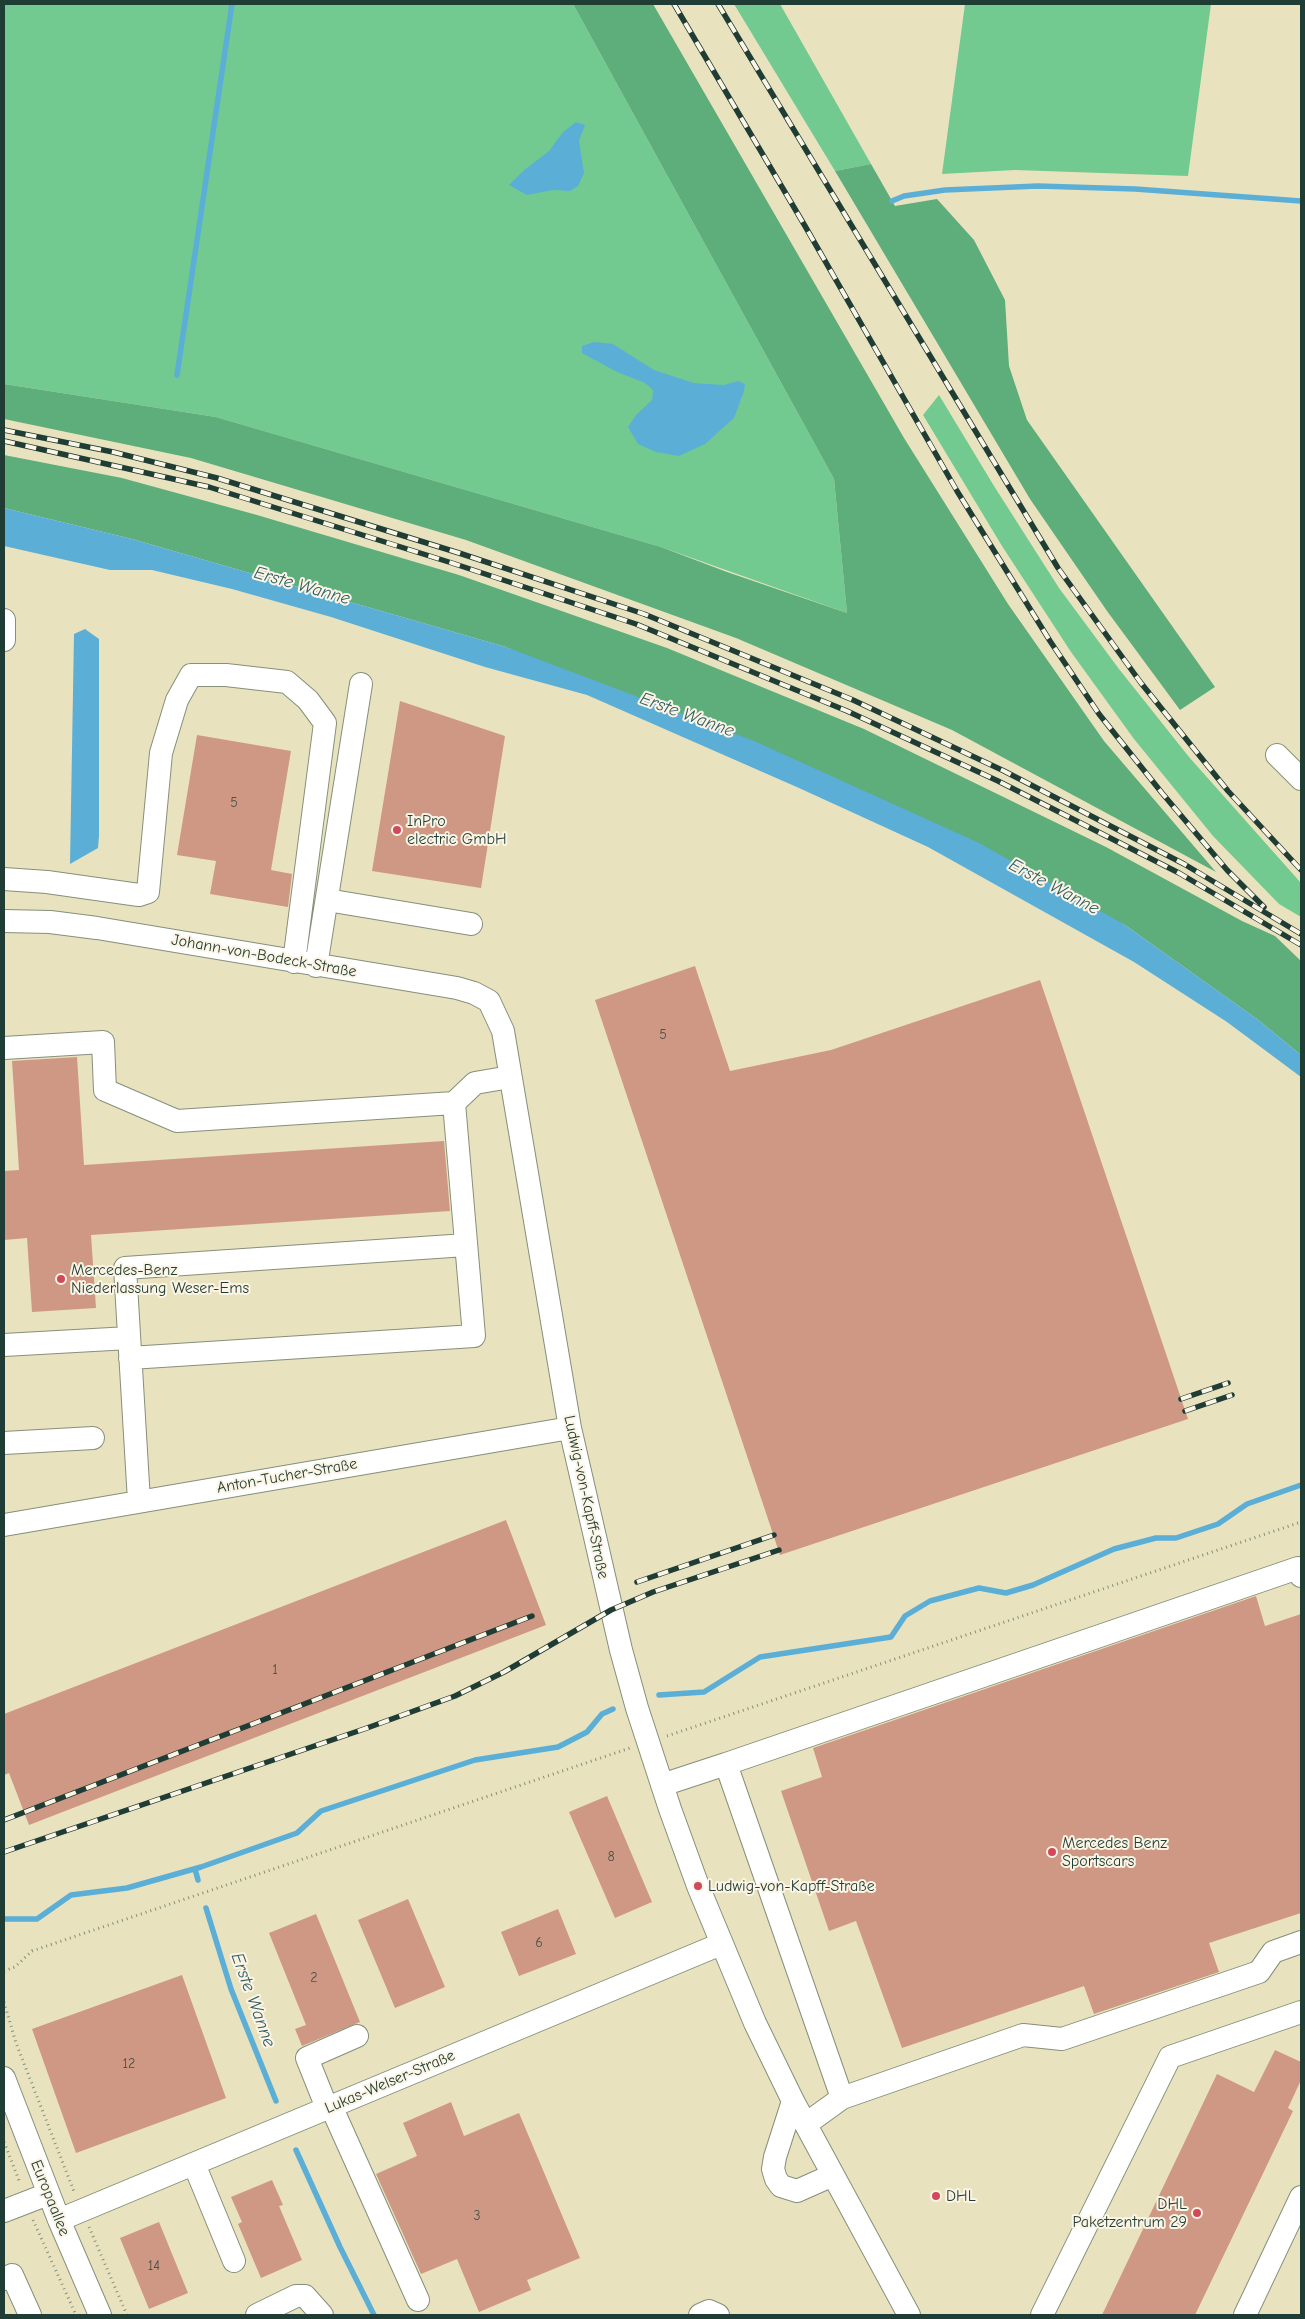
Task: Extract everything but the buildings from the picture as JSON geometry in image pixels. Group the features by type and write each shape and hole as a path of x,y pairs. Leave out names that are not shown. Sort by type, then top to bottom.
{"street":[{"path":"4,620 4,640"},
{"path":"4,880 48,882 139,895 148,892 161,753 177,700 191,675 226,675 287,682 308,700 325,723 294,962"},
{"path":"316,966 361,684"},
{"path":"1277,756 1301,779"},
{"path":"327,900 471,924"},
{"name":"Johann-von-Bodeck-Straße","path":"4,922 50,922 97,928 457,988 474,993 489,1001 503,1031"},
{"name":"Ludwig-von-Kapff-Straße","path":"503,1031 570,1428 621,1650 662,1785 721,1944 793,2101 909,2315"},
{"path":"4,1048 103,1042 105,1090 177,1121 454,1103 475,1083 510,1077"},
{"path":"4,1345 130,1348 474,1336 454,1103"},
{"path":"139,1501 124,1268 466,1245"},
{"name":"Anton-Tucher-Straße","path":"4,1525 570,1428"},
{"path":"4,1443 93,1438"},
{"path":"662,1785 1298,1568 1301,1576"},
{"path":"726,1764 842,2098"},
{"path":"806,2124 842,2098 1023,2035 1062,2039 1259,1972 1273,1952 1301,1942"},
{"name":"Lukas-Welser-Straße","path":"58,2220 721,1944"},
{"path":"1042,2315 1170,2057 1301,2012"},
{"path":"357,2036 307,2058 418,2300"},
{"name":"Europaallee","path":"4,2078 58,2220 100,2315"},
{"path":"793,2101 775,2157 773,2168 776,2179 781,2186 797,2191 837,2183"},
{"path":"194,2164 234,2261"},
{"path":"4,2211 48,2194"},
{"path":"1245,2315 1301,2197"},
{"path":"4,2279 12,2275 30,2315"},
{"path":"257,2315 296,2296 305,2296 322,2315"},
{"path":"700,2315 709,2311 718,2315"}],"path":[{"path":"4,2002 16,2043 81,2210 127,2315"},
{"path":"4,2142 27,2202 76,2315"}],"green space":[{"path":"4,4 573,4 834,479 847,613 661,547 216,417 4,384"},
{"path":"573,4 653,4 904,438 1008,604 1104,741 1216,872 952,730 736,638 466,540 191,458 4,419 4,384 216,417 661,547 847,613 834,479"},
{"path":"734,4 780,4 871,164 835,171"},
{"path":"965,4 1211,4 1188,176 1015,170 942,174"},
{"path":"871,164 895,206 937,199 974,240 1005,300 1009,366 1027,420 1215,687 1180,710 1107,611 1030,499 835,171"},
{"path":"939,395 1059,588 1119,669 1189,757 1301,883 1301,917 1279,904 1213,836 1134,739 1071,652 1002,546 923,415"},
{"path":"4,455 122,478 257,515 459,575 667,648 864,729 1106,847 1242,921 1275,936 1301,961 1301,1055 1257,1019 1125,925 506,647 132,539 4,508"}],"water":[{"path":"576,122 585,125 579,141 584,173 578,186 570,191 553,190 527,195 509,185 523,171 549,151 563,132"},
{"path":"594,342 613,344 654,370 694,383 724,385 738,381 745,384 734,418 705,444 679,456 656,452 638,444 628,427 636,415 652,400 653,390 645,383 617,372 582,353 582,346"},
{"path":"4,508 132,539 506,647 754,741 979,843 1125,925 1257,1019 1301,1055 1301,1077 1227,1022 1134,962 928,847 799,788 587,695 485,667 331,617 232,589 152,570 110,570 4,546"},
{"path":"85,629 99,639 99,836 98,848 70,864 74,634"}],"waterway":[{"path":"177,375 232,4"},
{"path":"892,201 904,196 945,190 1038,186 1135,189 1301,201"},
{"path":"659,1695 704,1692 760,1657 891,1637 905,1616 930,1601 979,1588 1006,1593 1033,1585 1114,1549 1156,1538 1176,1538 1218,1524 1247,1504 1301,1485"},
{"path":"4,1919 37,1919 71,1895 127,1888 201,1867 297,1833 321,1811 475,1760 558,1747 587,1732 602,1714 613,1709"},
{"name":"Erste Wanne","path":"195,1869 198,1880"},
{"name":"Erste Wanne","path":"206,1908 231,1989 276,2101"},
{"name":"Erste Wanne","path":"296,2150 340,2247 374,2315"}],"railway":[{"path":"674,4 805,226 957,491 1050,641 1099,714 1162,793 1227,870 1264,907"},
{"path":"718,4 1058,568 1141,683 1228,791 1301,870"},
{"path":"4,430 113,452 217,478 459,553 644,614 853,700 1004,771 1184,864 1301,934"},
{"path":"4,441 209,487 452,563 636,624 847,711 998,781 1179,873 1301,945"},
{"path":"1181,1399 1228,1383"},
{"path":"1185,1411 1232,1395"},
{"path":"637,1582 774,1535"},
{"path":"4,1852 455,1696 504,1672 611,1610 653,1592 779,1550"},
{"path":"4,1820 532,1616"}],"place":[{"name":"InPro electric GmbH","path":"397,830"},
{"name":"Mercedes-Benz Niederlassung Weser-Ems","path":"61,1279"},
{"name":"Mercedes Benz Sportscars","path":"1052,1852"},
{"name":"Ludwig-von-Kapff-Straße","path":"698,1886"},
{"name":"DHL","path":"936,2196"},
{"name":"DHL Paketzentrum 29","path":"1197,2213"}]}
